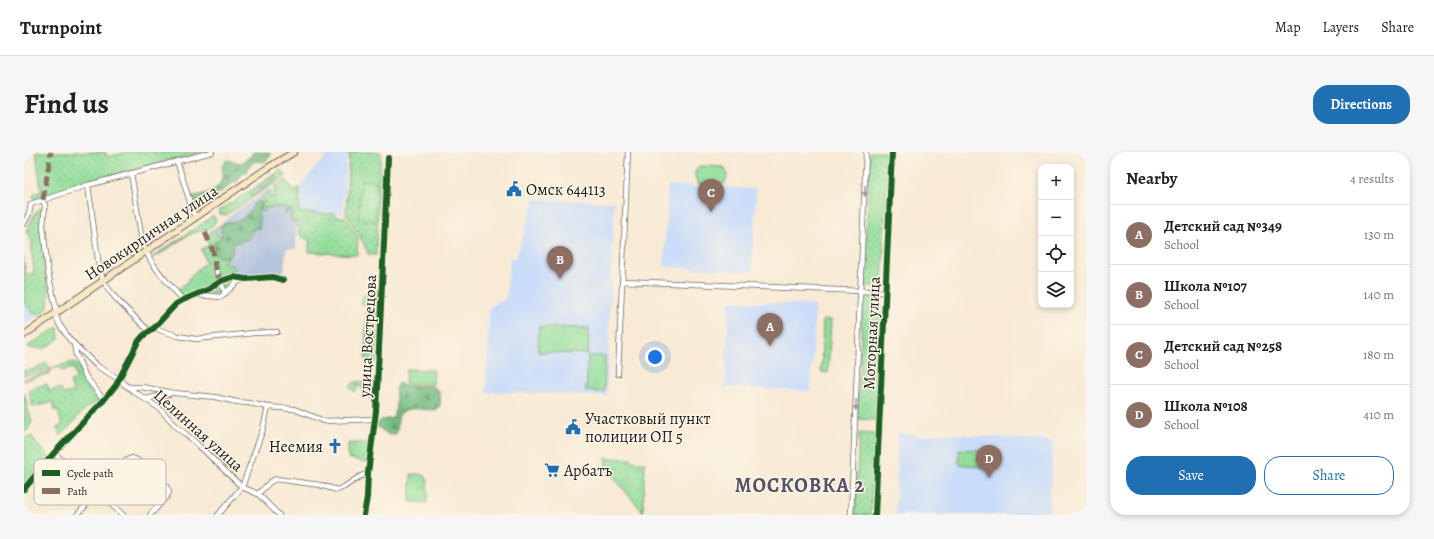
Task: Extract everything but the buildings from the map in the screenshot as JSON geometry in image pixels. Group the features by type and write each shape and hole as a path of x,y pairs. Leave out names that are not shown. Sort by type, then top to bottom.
{"main road":[{"name":"Новокирпичная улица","path":"24,334 266,169 294,152"}],"street":[{"path":"24,223 29,214 31,204 88,185 212,152"},
{"path":"618,374 628,152"},
{"name":"Моторная улица","path":"852,515 866,152"},
{"name":"Моторная улица","path":"875,515 892,152"},
{"name":"улица Вострецова","path":"364,515 368,497 368,473 377,403 388,158"},
{"path":"177,161 195,218"},
{"path":"131,173 142,241 146,251 155,267 183,300"},
{"path":"88,185 99,267 103,280 118,301 149,331"},
{"name":"Целинная улица","path":"43,200 43,226 48,273 56,313 65,334 97,366 114,375 128,387 159,408 177,427 242,487 258,494 279,515"},
{"path":"215,263 216,272 221,281 225,294"},
{"path":"49,459 104,400 119,380 138,342 154,328 173,307 183,300 209,289 221,281 233,277 246,279 273,277 283,280"},
{"path":"192,296 202,295 218,298 225,294 237,282 246,279"},
{"path":"622,281 886,292"},
{"path":"154,328 178,336 196,339 277,332"},
{"path":"74,344 76,355 86,378 104,400"},
{"path":"128,387 142,387 174,393 215,397 237,402 294,410 324,421 375,419"},
{"path":"146,399 174,393"},
{"path":"218,515 242,487 263,429 268,407"},
{"path":"54,453 61,459"},
{"path":"258,494 270,482 276,479 320,485 337,490 344,487 359,476 368,473"},
{"path":"24,490 34,478"},
{"path":"166,486 169,492 166,497"},
{"path":"77,515 87,505"},
{"path":"112,505 123,515"},
{"path":"150,515 159,505"}],"shaded area":[{"path":"330,152 347,152 343,214 300,212 301,184"},
{"path":"668,185 756,189 752,271 664,267"},
{"path":"270,189 293,203 291,220 297,221 296,249 286,249 284,273 245,275 232,272 224,260 213,231 235,212"},
{"path":"535,199 614,202 607,396 486,392 489,307 506,299 510,258 516,258"},
{"path":"729,301 815,305 811,391 725,387"},
{"path":"24,302 29,309 39,315 24,325"},
{"path":"898,433 929,436 935,433 1053,441 1049,515 895,515"}],"green space":[{"path":"36,152 106,152 107,157 127,152 203,152 74,185 35,201 33,195 41,191"},
{"path":"253,152 271,153 270,157 264,162 255,161 248,167 247,173 243,173 237,182 233,183 198,207 193,208 191,197 204,194 215,189 219,185 223,174 222,166 227,160 241,163 250,157"},
{"path":"349,152 381,152 376,255 369,255 359,234 346,214"},
{"path":"870,152 888,152 882,287 864,286"},
{"path":"699,166 724,167 727,176 725,183 723,185 698,184 695,175"},
{"path":"281,170 286,176 226,215 220,214 219,211"},
{"path":"274,175 277,177 276,181 252,197 249,195 250,192"},
{"path":"286,180 294,192 300,187 299,212 334,214 334,216 345,217 358,237 357,255 309,252 309,239 301,236 298,222 291,220 291,209 285,213 285,208 265,207 265,212 260,210 254,214 253,229 249,239 245,240 243,221 244,216 265,201 262,196 269,191 270,197 275,198 275,186"},
{"path":"361,180 377,181 375,221 358,219"},
{"path":"255,202 262,202 262,207 258,214 260,222 259,228 250,230 243,241 234,243 232,253 228,257 223,258 216,255 214,242 222,237 221,231 223,225 228,222 236,222 247,216"},
{"path":"41,208 43,210 45,266 49,298 47,309 39,315 32,312 24,302 24,257 26,274 34,274 32,242 26,231 35,213"},
{"path":"213,216 216,220 212,226 189,235 161,254 151,258"},
{"path":"223,224 215,232 219,237 220,235 229,247 228,255 224,262 234,267 231,273 223,276 213,284 183,298 177,290 206,262 201,249 209,246 208,238 210,232"},
{"path":"233,279 237,280 219,295 207,293 226,282"},
{"path":"372,287 380,290 376,362 368,361 365,358 367,305 361,304 362,298"},
{"path":"863,293 881,294 875,420 857,419"},
{"path":"823,320 831,320 828,373 821,372"},
{"path":"58,327 59,338 57,340 44,349 29,348 28,346"},
{"path":"539,327 589,328 588,354 538,352"},
{"path":"588,356 605,356 604,392 586,391"},
{"path":"73,362 78,365 90,390 100,399 99,402 86,408 62,435 60,435 57,427 62,426 58,410 55,411 53,402 33,407 29,391 31,388 47,384 49,391 61,388 62,394 73,392 70,381 76,379 74,368 62,371 60,367 51,369 51,373 24,381 24,379 50,371 50,368"},
{"path":"46,363 48,364 49,369 24,376 24,370 33,369"},
{"path":"406,369 434,370 433,384 405,383"},
{"path":"377,381 375,398 362,397 363,388 358,386 355,392 349,387 355,382"},
{"path":"398,383 403,385 435,387 439,394 440,406 436,410 409,409 404,411 398,418 396,434 389,435 378,427 378,423 382,420 393,418 396,407 395,391"},
{"path":"24,392 32,422 27,431 24,432"},
{"path":"859,433 875,434 871,515 855,515"},
{"path":"32,436 35,442 49,456 46,459 34,459 34,474 24,486 24,438"},
{"path":"348,443 368,443 368,463 348,458"},
{"path":"959,450 992,451 994,454 993,466 990,468 959,464"},
{"path":"606,458 631,459 631,461 645,462 643,512 606,468"},
{"path":"411,474 425,476 427,484 427,503 410,501"}],"marked path":[{"path":"43,200 51,152"},
{"path":"205,232 213,251 216,272 221,281"}],"cycle path":[{"path":"875,515 892,152"},
{"path":"364,515 376,411 388,158"},
{"path":"49,459 116,385 138,342 143,336 154,328 176,304 209,289 221,281 233,277 246,279 273,277 283,280"},
{"path":"24,489 34,477"}],"place":[{"name":"Омск 644113","path":"514,189"},
{"name":"Детский сад №258","path":"711,212"},
{"name":"Школа №107","path":"560,279"},
{"name":"Детский сад №349","path":"770,346"},
{"name":"Участковый пункт полиции ОП 5","path":"573,427"},
{"name":"Неемия","path":"335,446"},
{"name":"Арбатъ","path":"552,470"},
{"name":"Школа №108","path":"989,478"}],"district":[{"name":"МОСКОВКА 2","path":"800,485"}]}
